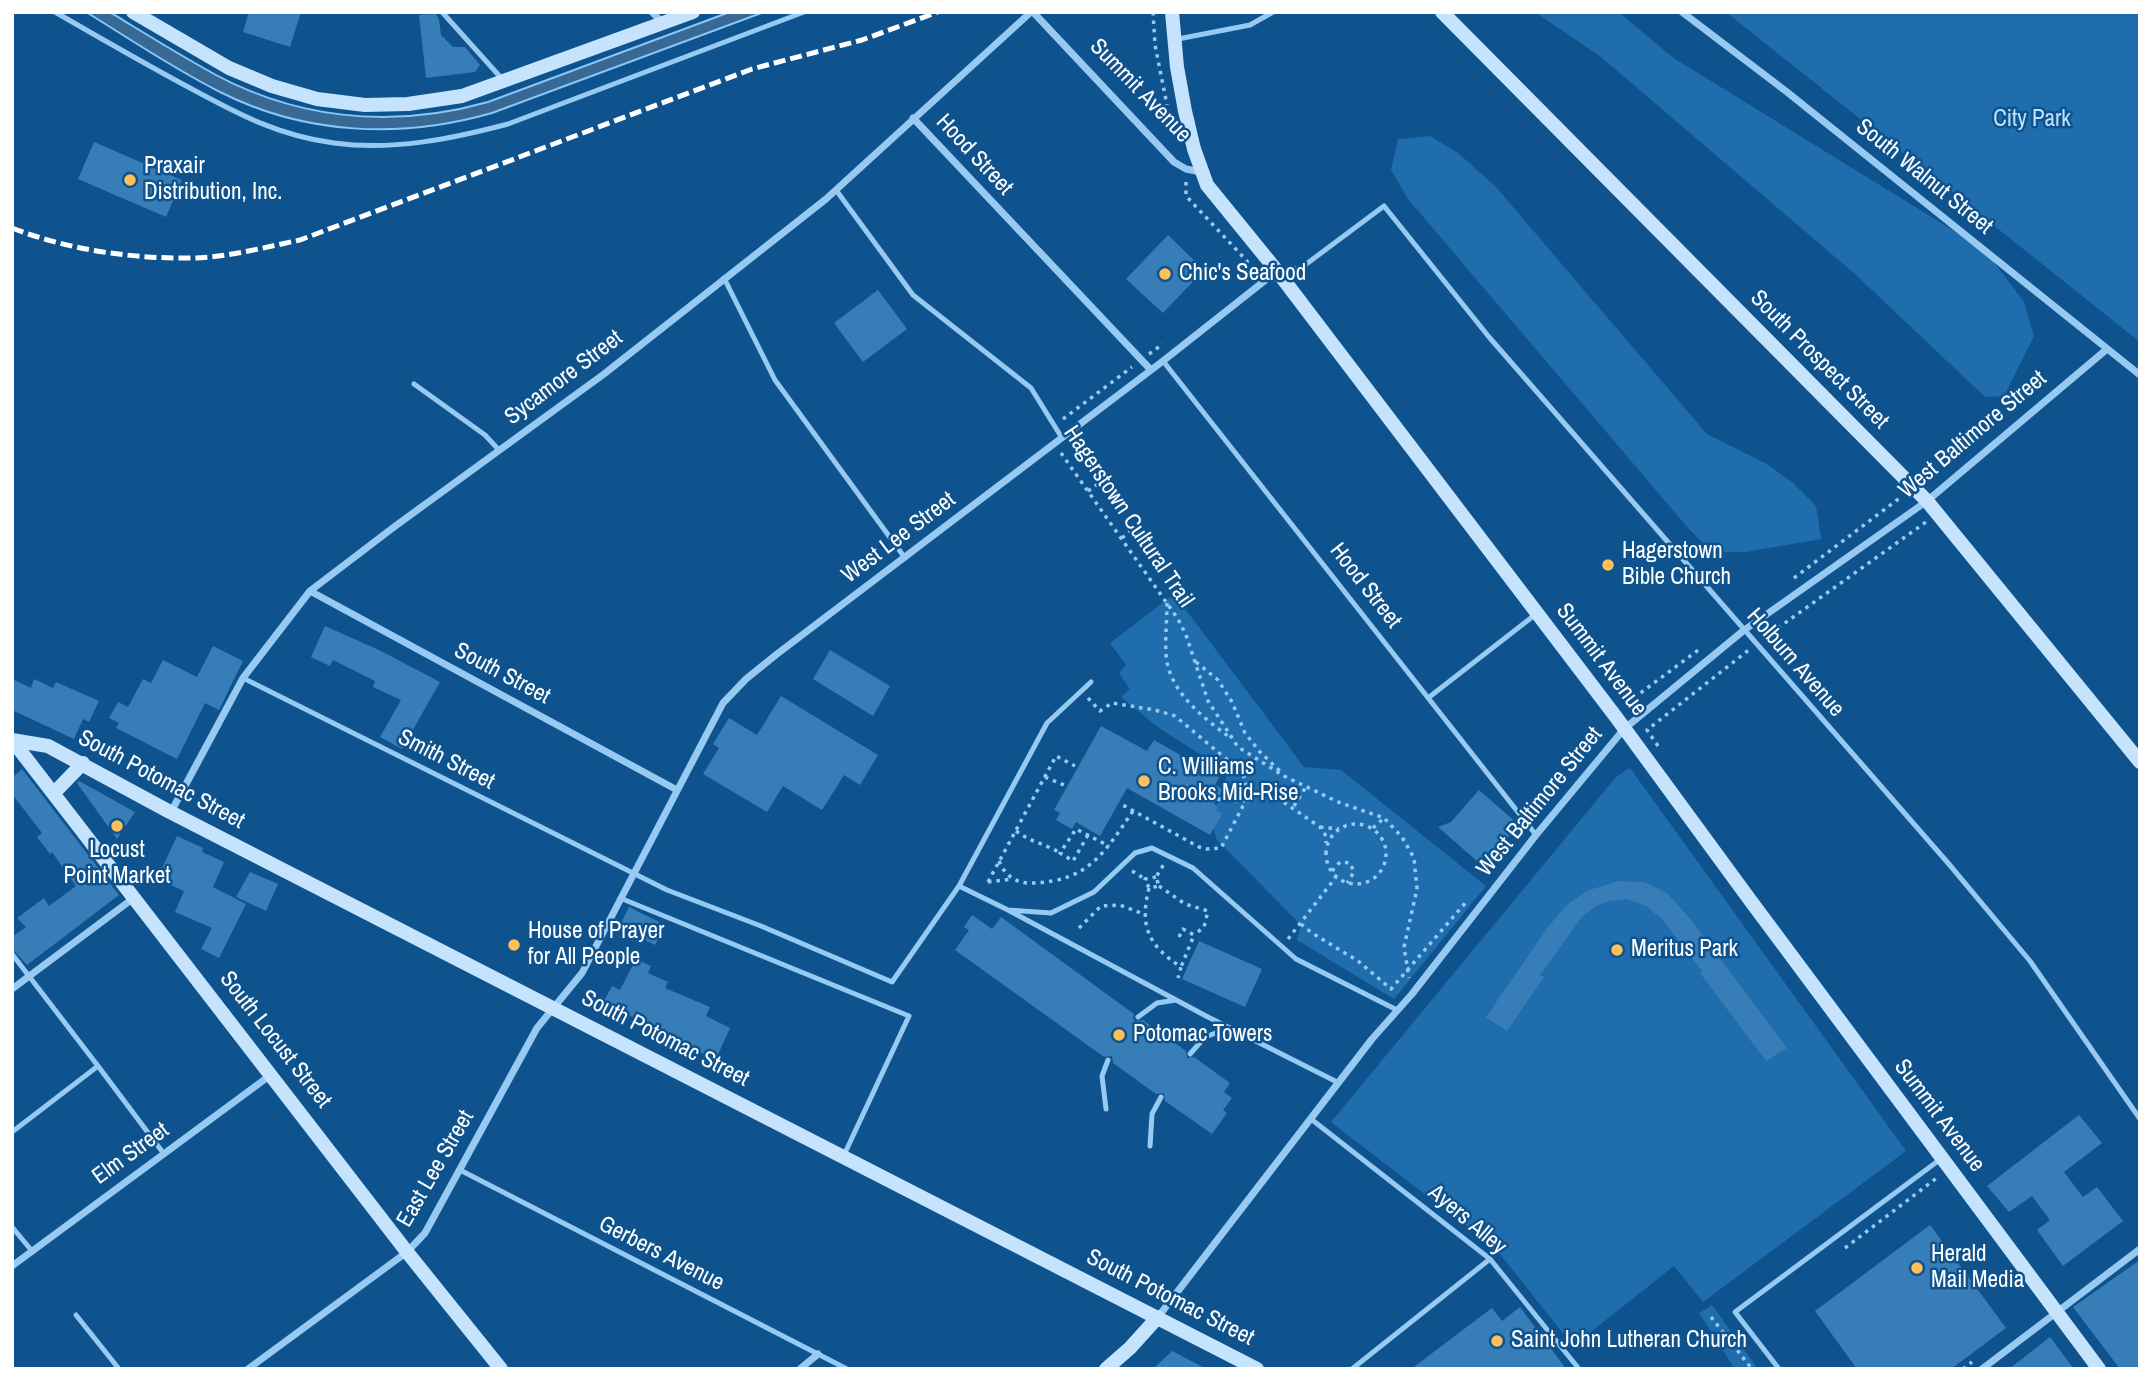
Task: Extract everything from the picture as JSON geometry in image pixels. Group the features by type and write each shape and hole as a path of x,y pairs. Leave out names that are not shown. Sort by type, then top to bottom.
{"main road":[{"path":"133,12 229,68 272,86 317,99 365,104 408,104 462,96 505,82 663,16 693,12"},
{"path":"1172,12 1185,111 1202,172"},
{"name":"South Prospect Street","path":"1442,12 1927,501 2140,762"},
{"name":"Summit Avenue","path":"1202,172 1207,185 1277,271 1624,729 2099,1369"},
{"name":"South Potomac Street","path":"12,740 48,746 83,763 170,812 1257,1369"},
{"name":"South Locust Street","path":"12,740 55,792 407,1252 501,1369"},
{"path":"55,792 83,763"},
{"path":"1106,1369 1130,1348 1158,1317"}],"street":[{"name":"Sycamore Street","path":"170,812 243,678 310,591 604,374 836,190 1032,12"},
{"name":"Summit Avenue","path":"1032,12 1174,162 1186,169 1202,172"},
{"name":"South Walnut Street","path":"1682,12 1777,84 2140,375"},
{"name":"Hood Street","path":"913,118 1151,370"},
{"name":"West Lee Street","path":"553,1007 582,973 723,703 746,679 1277,271"},
{"name":"West Baltimore Street","path":"1158,1317 1535,835 1624,729 1743,631 1927,501 2106,349"},
{"name":"South Street","path":"310,591 677,790"},
{"path":"12,989 136,897"},
{"name":"East Lee Street","path":"248,1369 407,1252 425,1233 537,1028 553,1007"},
{"name":"Elm Street","path":"12,1266 272,1074"},
{"path":"1982,1369 2140,1249"},
{"path":"800,1369 818,1354"}],"lane":[{"path":"55,12 151,67 266,127 335,144 373,145 419,143 508,124 804,12"},
{"path":"442,12 505,82"},
{"path":"1174,40 1251,25 1273,12"},
{"path":"836,190 913,295 1031,388 1062,438"},
{"name":"West Lee Street","path":"1277,271 1301,268 1384,206"},
{"name":"Holburn Avenue","path":"1384,206 1489,337 1948,863 2029,961 2140,1119"},
{"path":"724,278 775,380 905,558"},
{"name":"Hood Street","path":"1163,361 1535,835"},
{"path":"414,384 485,435 499,450"},
{"path":"1428,698 1536,613"},
{"name":"Smith Street","path":"243,678 667,890 761,926 892,982 959,886"},
{"path":"1091,682 1047,723 959,886 1339,1083"},
{"path":"1009,910 1051,913 1094,892 1135,852 1152,848 1193,869 1296,959 1397,1010"},
{"path":"620,898 909,1016 844,1156"},
{"path":"12,954 164,1154"},
{"path":"1138,1017 1157,1003 1176,1000"},
{"path":"1190,1054 1205,1037 1229,1028"},
{"path":"1106,1109 1102,1076 1108,1060"},
{"path":"12,1132 98,1066"},
{"path":"1150,1146 1152,1114 1161,1097"},
{"name":"Ayers Alley","path":"1311,1119 1489,1259 1579,1369"},
{"path":"1779,1369 1735,1312 1942,1158"},
{"name":"Gerbers Avenue","path":"460,1170 847,1369"},
{"path":"12,1227 32,1251"},
{"path":"1352,1369 1489,1259"},
{"path":"76,1315 119,1369"}],"path":[{"path":"1153,12 1155,45 1165,100 1169,108"},
{"path":"1186,169 1186,196 1247,261 1248,274 1242,284"},
{"name":"Hagerstown Cultural Trail","path":"1053,426 1172,337"},
{"name":"Hagerstown Cultural Trail","path":"1054,444 1167,601 1186,635 1208,701 1238,747 1306,787 1384,818"},
{"path":"1088,491 1105,479"},
{"path":"1647,730 1756,645 1926,522"},
{"path":"1122,538 1138,526"},
{"path":"1167,601 1166,656 1173,678 1185,699 1209,722 1233,739"},
{"path":"1194,661 1218,680 1232,702 1245,733 1284,776"},
{"path":"1082,691 1100,710 1112,703 1175,716 1243,773 1249,800"},
{"path":"1075,766 1056,756 988,882 1012,879 1026,883 1056,882 1077,874 1109,846 1133,811"},
{"path":"1045,777 1065,785"},
{"path":"1293,806 1306,787"},
{"path":"1217,799 1279,799 1293,806 1320,827 1326,836 1326,848 1326,857 1332,871 1336,877 1348,883 1371,881 1381,872 1386,861 1382,837 1373,828 1360,824 1345,825 1339,829 1333,834 1326,848"},
{"path":"1119,803 1199,848 1207,849 1221,848 1243,806 1249,800"},
{"path":"1373,828 1384,818 1413,858 1417,889 1404,947 1412,994"},
{"path":"1320,827 1339,829"},
{"path":"1060,853 1076,829 1109,846"},
{"path":"1016,831 1029,841 1046,844 1073,861 1088,835"},
{"path":"1168,856 1156,877 1159,886 1185,904 1208,911 1204,927 1194,935 1184,955 1178,978"},
{"path":"999,861 1002,869 1012,879"},
{"path":"1332,871 1340,862 1350,863 1354,872 1348,883"},
{"path":"1156,877 1145,879 1149,888 1147,930 1155,947 1181,967"},
{"path":"1282,947 1336,877"},
{"path":"1149,888 1159,886"},
{"path":"1079,928 1101,906 1120,905 1146,915"},
{"path":"1301,923 1312,933 1358,961 1391,989 1407,972"},
{"path":"1179,937 1183,929 1194,935"},
{"path":"1845,1248 1940,1176"},
{"path":"1711,1317 1752,1369"}],"green space":[{"path":"1535,12 1621,14 1672,57 1985,250 2024,302 2034,336 2004,396 1985,397 1855,274 1601,57"},
{"name":"City Park","path":"1726,12 2140,12 2140,342"},
{"path":"1430,136 1458,153 1495,186 1707,434 1767,464 1793,483 1816,506 1821,539 1746,552 1712,552 1689,529 1408,199 1391,170 1398,139"},
{"path":"1174,594 1304,767 1341,770 1486,886 1394,999 1297,940 1301,925 1217,840 1211,822 1228,772 1159,728 1121,697 1130,689 1119,673 1126,665 1110,643"},
{"name":"Meritus Park","path":"1630,768 1906,1151 1703,1302 1674,1266 1573,1346 1496,1249 1331,1122 1616,777"},
{"path":"1712,1305 1758,1369 1735,1369 1699,1313"}],"shaded area":[{"path":"86,12 111,13 200,66 269,98 304,108 377,117 451,111 488,102 730,12 764,12 492,113 423,127 388,129 319,124 252,106 186,74"}],"building":[{"path":"249,12 301,12 290,47 243,32"},
{"path":"436,14 441,35 453,47 465,47 480,65 475,72 426,78 419,15"},
{"name":"Praxair Distribution, Inc.","path":"94,142 182,180 166,217 78,179"},
{"name":"Chic's Seafood","path":"1168,235 1204,270 1163,313 1126,279"},
{"path":"878,290 907,329 863,362 834,323"},
{"path":"325,626 440,682 402,749 380,737 401,700 373,687 375,681 333,660 330,666 311,657"},
{"path":"213,646 243,661 219,710 205,703 177,759 116,728 119,723 109,718 118,702 128,707 143,679 151,683 163,660 197,677"},
{"path":"830,650 890,686 873,716 813,679"},
{"path":"12,679 31,688 34,679 53,688 56,682 99,701 89,722 83,719 74,739 12,710"},
{"path":"781,696 878,755 860,785 844,775 822,810 783,786 767,812 703,774 719,748 713,744 729,718 757,735"},
{"name":"C. Williams Brooks Mid‐Rise","path":"1101,726 1147,751 1154,740 1219,777 1215,785 1223,789 1214,804 1218,806 1216,811 1222,814 1210,835 1127,788 1100,836 1076,822 1072,829 1056,820 1060,813 1054,810"},
{"path":"22,769 119,895 27,965 12,949 12,937 26,927 17,918 44,898 49,906 76,886 52,852 50,854 37,837 42,833 12,794 12,778"},
{"name":"Locust Point Market","path":"79,781 135,812 117,839 77,783"},
{"path":"1479,790 1518,824 1485,868 1438,827 1451,822"},
{"path":"177,836 224,862 213,887 246,904 219,958 201,949 212,928 175,912 184,891 157,879"},
{"path":"250,872 278,884 266,911 236,897"},
{"path":"1619,881 1644,882 1667,893 1693,922 1787,1048 1766,1061 1663,920 1646,906 1627,899 1608,901 1582,917 1540,975 1544,977 1507,1031 1486,1017 1548,927 1566,906 1586,891"},
{"path":"629,907 665,925 655,945 619,927"},
{"name":"Potomac Towers","path":"972,915 992,929 1001,917 1134,1014 1135,1021 1143,1020 1186,1051 1187,1058 1194,1057 1230,1083 1224,1092 1232,1098 1223,1110 1227,1113 1212,1134 1165,1101 1164,1093 1156,1094 1113,1063 1112,1056 1104,1057 955,950 969,930 964,927"},
{"path":"1199,941 1262,969 1245,1007 1182,979"},
{"path":"636,959 651,966 648,973 668,982 665,988 710,1007 706,1016 730,1028 716,1059 646,1030 649,1025 603,1003 612,986 620,990"},
{"path":"2079,1115 2102,1143 2064,1172 2083,1197 2097,1187 2123,1221 2063,1266 2037,1230 2050,1220 2032,1196 2009,1212 1987,1186"},
{"name":"Herald Mail Media","path":"1930,1225 2006,1328 1951,1369 1857,1369 1815,1311"},
{"path":"2140,1260 2140,1369 2120,1369 2073,1307"},
{"name":"Saint John Lutheran Church","path":"1520,1307 1566,1369 1411,1369 1492,1308 1502,1321"},
{"path":"2050,1337 2074,1369 2009,1369"},
{"path":"1172,1351 1207,1369 1153,1369"}],"railway":[{"path":"12,228 101,252 170,258 220,256 300,240 752,69 862,40 938,12"}],"place":[{"name":"Praxair Distribution, Inc.","path":"130,180"},
{"name":"Chic's Seafood","path":"1165,274"},
{"name":"Hagerstown Bible Church","path":"1608,565"},
{"name":"C. Williams Brooks Mid‐Rise","path":"1144,781"},
{"name":"Locust Point Market","path":"117,826"},
{"name":"House of Prayer for All People","path":"514,945"},
{"name":"Meritus Park","path":"1617,950"},
{"name":"Potomac Towers","path":"1119,1035"},
{"name":"Herald Mail Media","path":"1917,1268"},
{"name":"Saint John Lutheran Church","path":"1497,1341"}]}
